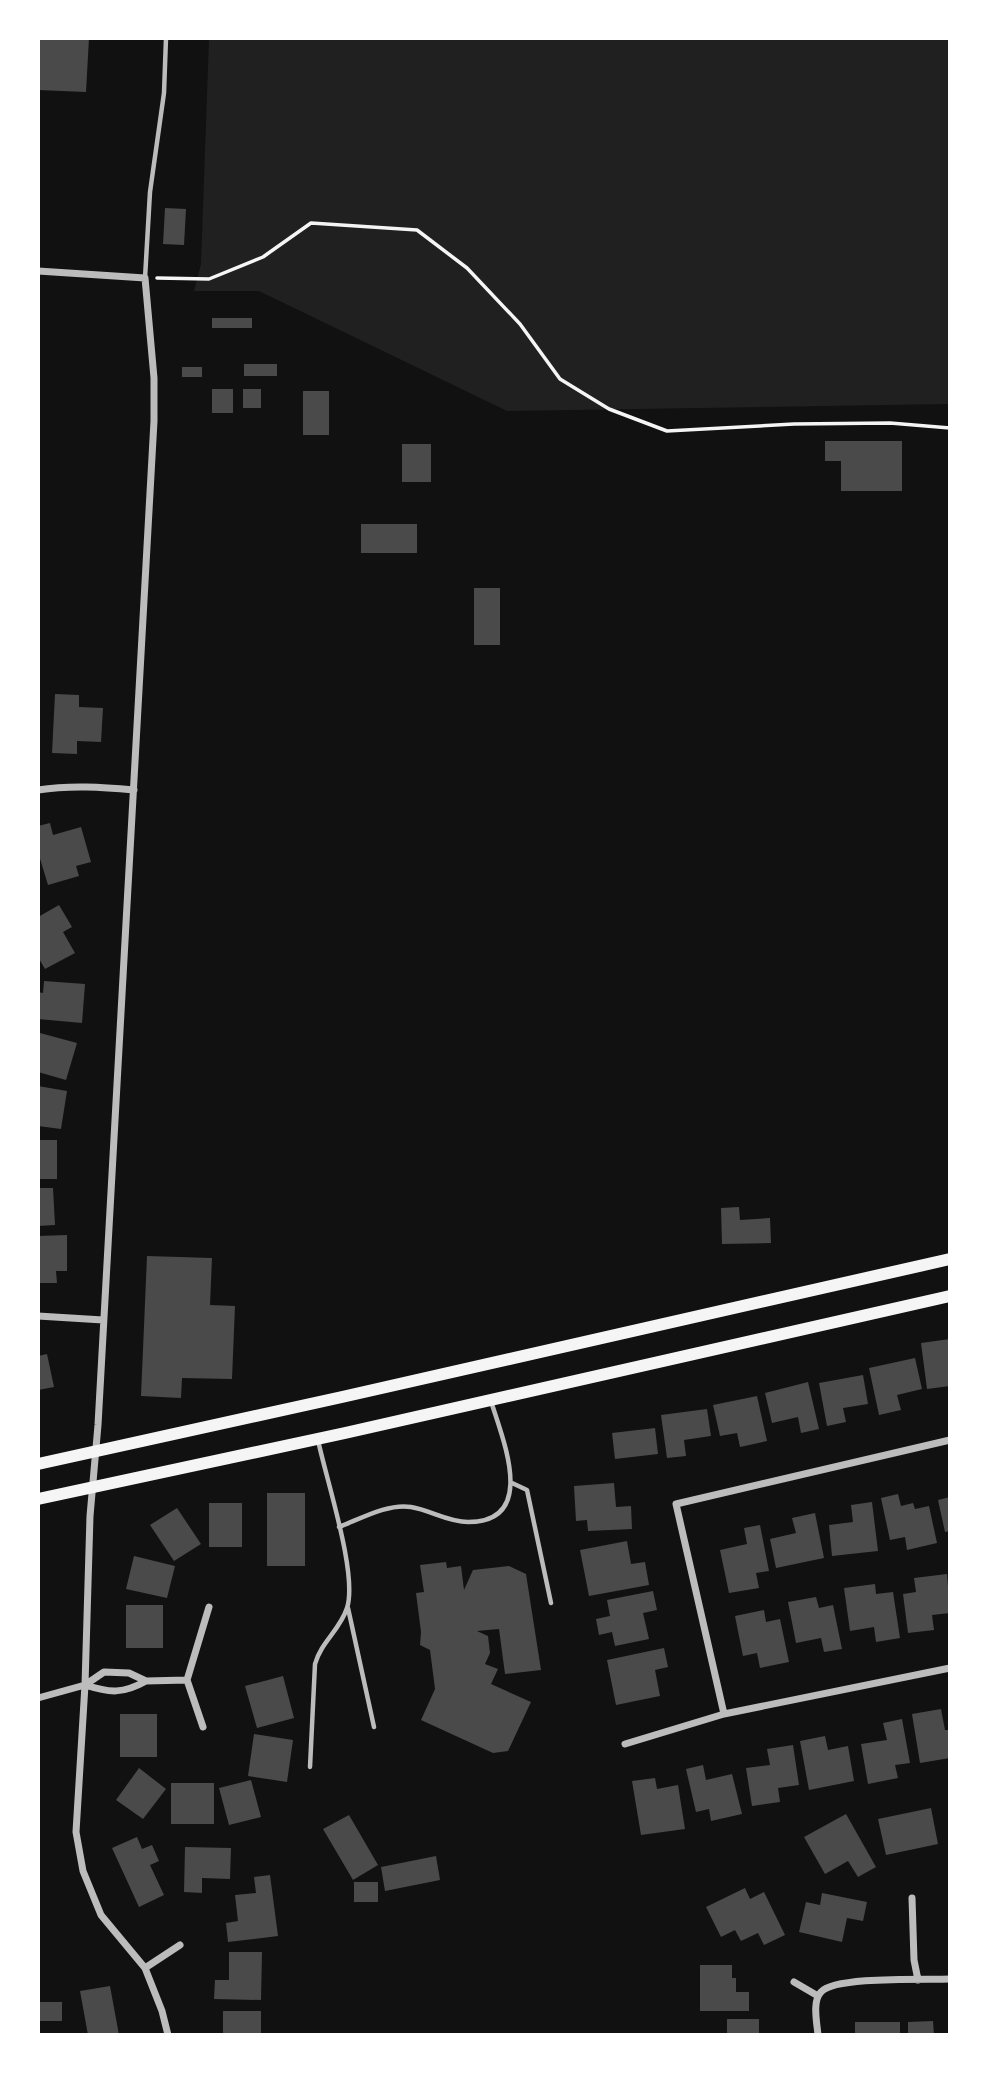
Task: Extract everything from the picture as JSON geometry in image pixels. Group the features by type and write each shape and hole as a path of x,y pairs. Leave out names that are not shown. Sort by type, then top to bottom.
{"main road":[{"path":"38,1464 950,1259"},
{"path":"38,1499 318,1439 950,1296"}],"street":[{"path":"38,271 145,278 154,378 154,421 98,1425 91,1487 85,1685 76,1832 83,1871 101,1915 145,1968 162,2011 168,2035"},
{"path":"38,790 104,787 134,790"},
{"path":"38,1316 103,1320"},
{"path":"724,1714 676,1504 950,1440"},
{"path":"203,1727 187,1680 209,1607"},
{"path":"625,1744 724,1714 950,1668"},
{"path":"38,1698 85,1685 104,1672 129,1673 146,1681 187,1680"},
{"path":"85,1685 103,1691 129,1691 146,1681"},
{"path":"912,1898 914,1960 918,1980"},
{"path":"145,1968 180,1945"},
{"path":"818,2035 816,2019 820,1993 832,1984 850,1981 950,1979"},
{"path":"794,1982 820,1993"}],"lane":[{"path":"145,278 150,192 164,93 166,38"},
{"path":"339,1527 393,1508 410,1506 467,1522 488,1519 504,1507 512,1483 511,1465 491,1400"},
{"path":"318,1439 339,1527 348,1577 348,1606 374,1727"},
{"path":"512,1483 527,1490 551,1603"},
{"path":"310,1767 319,1650 334,1635 348,1606"}],"path":[{"path":"145,278 209,279 263,257 311,223 417,230 467,268 520,324 560,379 609,409 667,431 862,423 950,428"}],"shaded area":[{"path":"209,39 949,39 949,404 507,411 259,291 194,291 201,264"}],"building":[{"path":"38,38 89,38 86,92 38,90"},
{"path":"165,208 186,209 184,245 163,244"},
{"path":"212,318 252,318 252,328 212,328"},
{"path":"244,364 277,364 277,376 244,376"},
{"path":"182,367 202,367 202,377 182,377"},
{"path":"212,389 233,389 233,413 212,413"},
{"path":"243,389 261,389 261,408 243,408"},
{"path":"303,391 329,391 329,435 303,435"},
{"path":"825,441 902,441 902,491 841,491 841,461 825,461"},
{"path":"402,444 431,444 431,482 402,482"},
{"path":"361,524 417,524 417,553 361,553"},
{"path":"474,588 500,588 500,645 474,645"},
{"path":"55,694 79,695 79,707 103,708 101,742 77,741 77,754 52,753"},
{"path":"50,823 53,835 81,827 91,862 76,866 79,876 48,885 38,852 38,826"},
{"path":"59,905 72,927 63,932 75,953 45,969 38,957 38,917"},
{"path":"44,981 85,984 82,1023 38,1019 38,992 43,993"},
{"path":"40,1033 77,1043 66,1080 38,1072"},
{"path":"38,1086 67,1091 61,1129 38,1126"},
{"path":"38,1140 57,1140 57,1179 38,1179"},
{"path":"38,1188 53,1188 55,1225 38,1226"},
{"path":"739,1207 740,1220 770,1218 771,1243 722,1244 721,1208"},
{"path":"67,1235 67,1271 56,1271 57,1283 38,1283 38,1236"},
{"path":"147,1256 212,1258 210,1305 235,1306 232,1379 182,1378 181,1398 141,1396"},
{"path":"950,1339 950,1386 927,1389 921,1343"},
{"path":"47,1354 54,1387 38,1390 38,1356"},
{"path":"915,1358 922,1389 897,1395 901,1410 879,1415 869,1368"},
{"path":"863,1375 868,1404 843,1408 846,1422 827,1426 819,1383"},
{"path":"808,1382 819,1429 801,1433 798,1417 772,1423 765,1393"},
{"path":"757,1396 767,1441 740,1447 737,1433 720,1436 713,1405"},
{"path":"707,1409 711,1436 684,1440 686,1456 667,1458 661,1415"},
{"path":"655,1428 658,1454 615,1459 612,1433"},
{"path":"614,1483 616,1507 631,1506 632,1529 588,1531 587,1520 576,1521 574,1486"},
{"path":"267,1493 305,1493 305,1566 267,1566"},
{"path":"898,1494 901,1506 913,1503 915,1509 929,1506 937,1543 907,1550 905,1537 890,1540 881,1498"},
{"path":"950,1497 950,1531 945,1532 938,1500"},
{"path":"872,1502 878,1551 832,1556 829,1525 853,1522 851,1505"},
{"path":"209,1503 242,1503 242,1547 209,1547"},
{"path":"177,1508 201,1544 174,1561 150,1525"},
{"path":"815,1513 824,1558 776,1568 770,1539 796,1533 792,1518"},
{"path":"760,1525 769,1571 756,1573 759,1588 729,1593 720,1550 747,1544 744,1528"},
{"path":"627,1541 631,1564 645,1562 649,1585 589,1596 580,1550"},
{"path":"134,1556 175,1566 167,1598 126,1589"},
{"path":"446,1562 447,1568 461,1566 464,1590 473,1570 509,1566 526,1574 541,1670 505,1674 499,1629 477,1631 488,1636 490,1653 485,1664 498,1669 491,1684 531,1702 508,1751 493,1753 421,1720 435,1689 430,1650 420,1645 416,1593 424,1592 420,1565"},
{"path":"947,1574 950,1613 932,1615 934,1630 908,1633 903,1594 916,1592 914,1578"},
{"path":"875,1584 876,1594 893,1592 900,1638 876,1642 874,1627 850,1631 844,1588"},
{"path":"653,1591 657,1610 643,1613 649,1639 615,1646 612,1632 599,1635 596,1619 610,1616 607,1600"},
{"path":"816,1597 819,1608 833,1605 842,1649 824,1652 821,1638 796,1643 788,1602"},
{"path":"126,1605 163,1605 163,1648 126,1648"},
{"path":"764,1610 766,1622 780,1619 789,1662 760,1668 757,1653 743,1656 735,1616"},
{"path":"664,1648 668,1667 655,1670 660,1696 616,1705 607,1660"},
{"path":"283,1676 294,1718 257,1728 245,1686"},
{"path":"941,1709 945,1730 950,1730 950,1758 920,1763 912,1714"},
{"path":"120,1714 157,1714 157,1757 120,1757"},
{"path":"902,1719 910,1763 895,1765 898,1778 868,1784 861,1744 887,1740 883,1723"},
{"path":"254,1734 293,1740 287,1782 248,1776"},
{"path":"825,1736 828,1750 848,1746 854,1781 809,1790 800,1741"},
{"path":"793,1745 799,1785 778,1788 780,1802 752,1806 746,1768 770,1765 767,1749"},
{"path":"703,1765 706,1780 732,1774 742,1814 711,1821 709,1809 696,1812 686,1769"},
{"path":"139,1768 166,1789 143,1819 116,1800"},
{"path":"655,1778 657,1789 678,1785 685,1829 641,1835 632,1781"},
{"path":"251,1780 261,1817 229,1825 219,1788"},
{"path":"171,1783 214,1783 214,1824 171,1824"},
{"path":"931,1808 938,1844 886,1855 878,1819"},
{"path":"846,1814 876,1867 858,1877 848,1861 825,1874 804,1837"},
{"path":"349,1815 378,1865 353,1880 323,1829"},
{"path":"137,1837 142,1849 152,1845 159,1861 150,1865 164,1895 139,1907 112,1848"},
{"path":"185,1847 231,1848 230,1879 202,1878 202,1893 184,1892"},
{"path":"436,1856 440,1880 385,1891 381,1867"},
{"path":"270,1875 278,1936 228,1942 226,1923 238,1921 235,1895 256,1893 254,1877"},
{"path":"354,1882 378,1882 378,1902 354,1902"},
{"path":"745,1888 750,1899 764,1892 785,1935 764,1945 758,1933 741,1941 735,1930 721,1937 706,1907"},
{"path":"822,1893 867,1902 863,1921 847,1918 842,1942 799,1932 806,1902 820,1905"},
{"path":"229,1952 262,1952 261,2000 214,1999 215,1980 229,1980"},
{"path":"700,1965 732,1965 736,1992 749,1992 749,2011 700,2011"},
{"path":"110,1986 119,2035 88,2035 80,1991"},
{"path":"38,2002 62,2002 62,2021 38,2021"},
{"path":"223,2011 261,2011 261,2035 223,2035"},
{"path":"727,2019 759,2019 759,2035 727,2035"},
{"path":"933,2021 934,2035 908,2035 908,2022"},
{"path":"855,2022 900,2022 900,2035 855,2035"}]}
